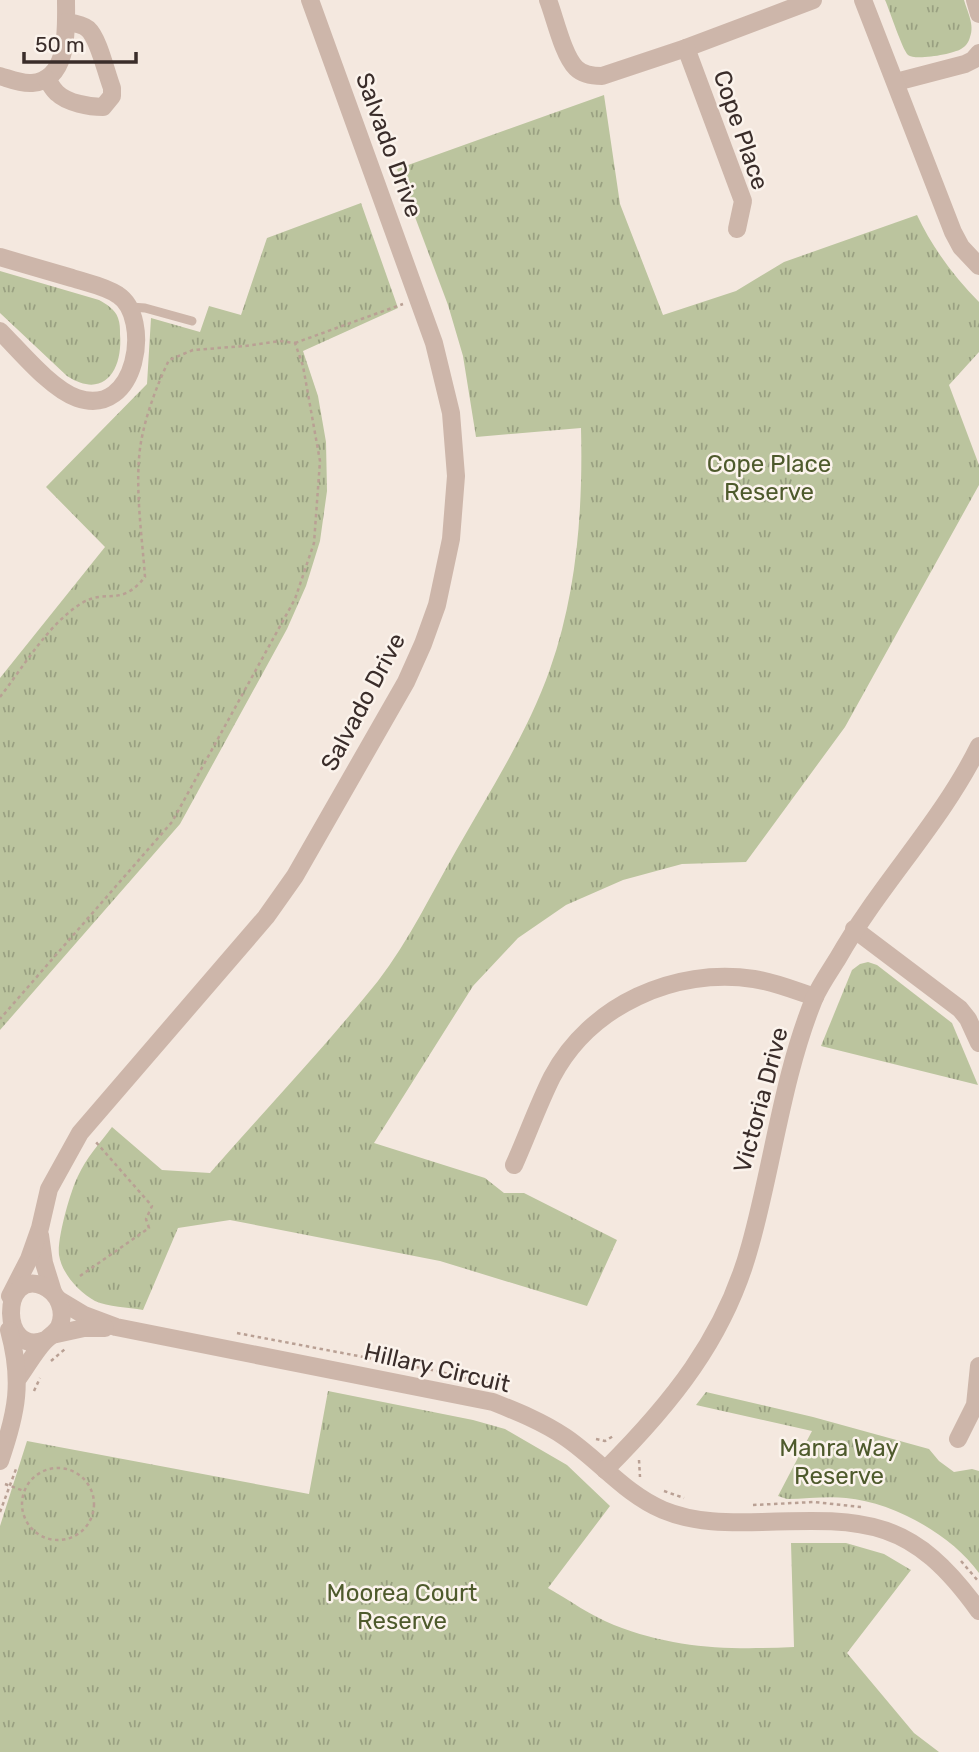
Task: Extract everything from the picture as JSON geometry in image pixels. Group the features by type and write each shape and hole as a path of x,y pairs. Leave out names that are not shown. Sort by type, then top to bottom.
{"street":[{"path":"0,76 33,83 47,79 55,72 61,61 66,0"},
{"name":"Salvado Drive","path":"8,1463 19,1377 4,1313 29,1259 49,1189 80,1133 266,917 295,876 407,682 437,605 452,539 456,475 451,413 434,343 310,0"},
{"path":"548,0 569,57 577,68 591,76 602,76 686,48 813,0"},
{"path":"863,0 953,232 961,247 979,266"},
{"path":"975,0 979,15"},
{"path":"47,79 57,94 86,104 103,107 111,96 112,88 93,37 88,29 80,24 66,22"},
{"name":"Cope Place","path":"686,48 743,201 737,229"},
{"path":"896,82 965,64 973,60 979,52"},
{"path":"0,257 101,286 118,295 131,307 135,325 134,359 130,377 117,393 99,401 77,398 56,385 0,331"},
{"name":"Victoria Drive","path":"605,1470 648,1427 692,1371 720,1324 750,1246 785,1094 815,997 854,929 973,770 979,746"},
{"path":"854,929 960,1009 968,1019 979,1043"},
{"path":"514,1165 553,1076 576,1043 600,1020 638,995 676,982 720,976 756,979 815,997"},
{"name":"Salvado Drive","path":"19,1377 62,1319 44,1263 40,1228"},
{"path":"10,1296 17,1289 36,1284 56,1296"},
{"name":"Hillary Circuit","path":"56,1296 84,1315 116,1327 494,1402 566,1437 641,1500 665,1511 720,1522 830,1519 892,1531 942,1565 979,1611"},
{"name":"Hillary Circuit","path":"49,1338 84,1328 116,1327"},
{"path":"9,1330 22,1340 38,1342 49,1338"},
{"path":"958,1438 975,1405 979,1366"}],"lane":[{"path":"131,307 145,307 192,321"}],"path":[{"path":"0,696 61,618 85,601 133,591 145,577 139,502 141,442 158,382 169,360 193,350 280,341 295,343 419,299"},
{"path":"0,1019 172,822 295,599 314,543 320,461 303,366 295,343"},
{"path":"80,1276 149,1228 146,1219 152,1206 95,1141"},
{"path":"48,1364 65,1349"},
{"path":"32,1397 41,1376"},
{"path":"0,1512 10,1486 8,1463"},
{"path":"61,1467 70,1469 86,1480 91,1488 95,1506 93,1516 81,1533 72,1538 51,1540 33,1530 26,1521 22,1501 24,1491 28,1483 43,1471 61,1467"},
{"path":"5,1484 24,1491"}],"green space":[{"path":"885,0 964,0 971,23 969,41 962,48 950,53 912,57 905,51"},
{"name":"Cope Place Reserve","path":"604,95 620,204 663,315 736,291 784,262 917,215 944,261 979,302 979,352 949,385 979,465 979,485 845,727 746,862 682,864 623,880 566,905 518,938 473,986 374,1143 485,1178 504,1193 524,1193 617,1240 587,1306 440,1261 230,1220 178,1228 143,1310 95,1301 77,1288 67,1276 59,1255 62,1227 71,1193 81,1169 94,1151 112,1127 162,1170 210,1173 337,1030 389,966 508,761 531,716 550,669 567,611 579,520 581,428 476,437 463,356 448,305 397,169"},
{"path":"361,203 398,308 303,351 318,396 326,442 327,491 320,541 306,586 287,629 180,824 0,1030 0,678 105,547 46,487 147,384 151,318 200,332 209,306 241,315 267,238"},
{"path":"0,271 99,300 113,309 119,322 120,347 118,359 108,378 91,385 67,376 0,313"},
{"path":"868,962 877,965 952,1023 978,1085 821,1046 852,970"},
{"name":"Moorea Court Reserve","path":"328,1391 505,1429 567,1465 610,1506 548,1588 597,1617 637,1633 702,1646 794,1647 791,1543 846,1543 884,1554 911,1570 847,1653 914,1733 939,1752 0,1752 0,1526 27,1441 309,1494"},
{"name":"Manra Way Reserve","path":"706,1392 813,1417 929,1449 954,1472 972,1469 979,1471 979,1573 953,1546 902,1513 846,1498 787,1499 778,1496 812,1431 696,1405"}]}
